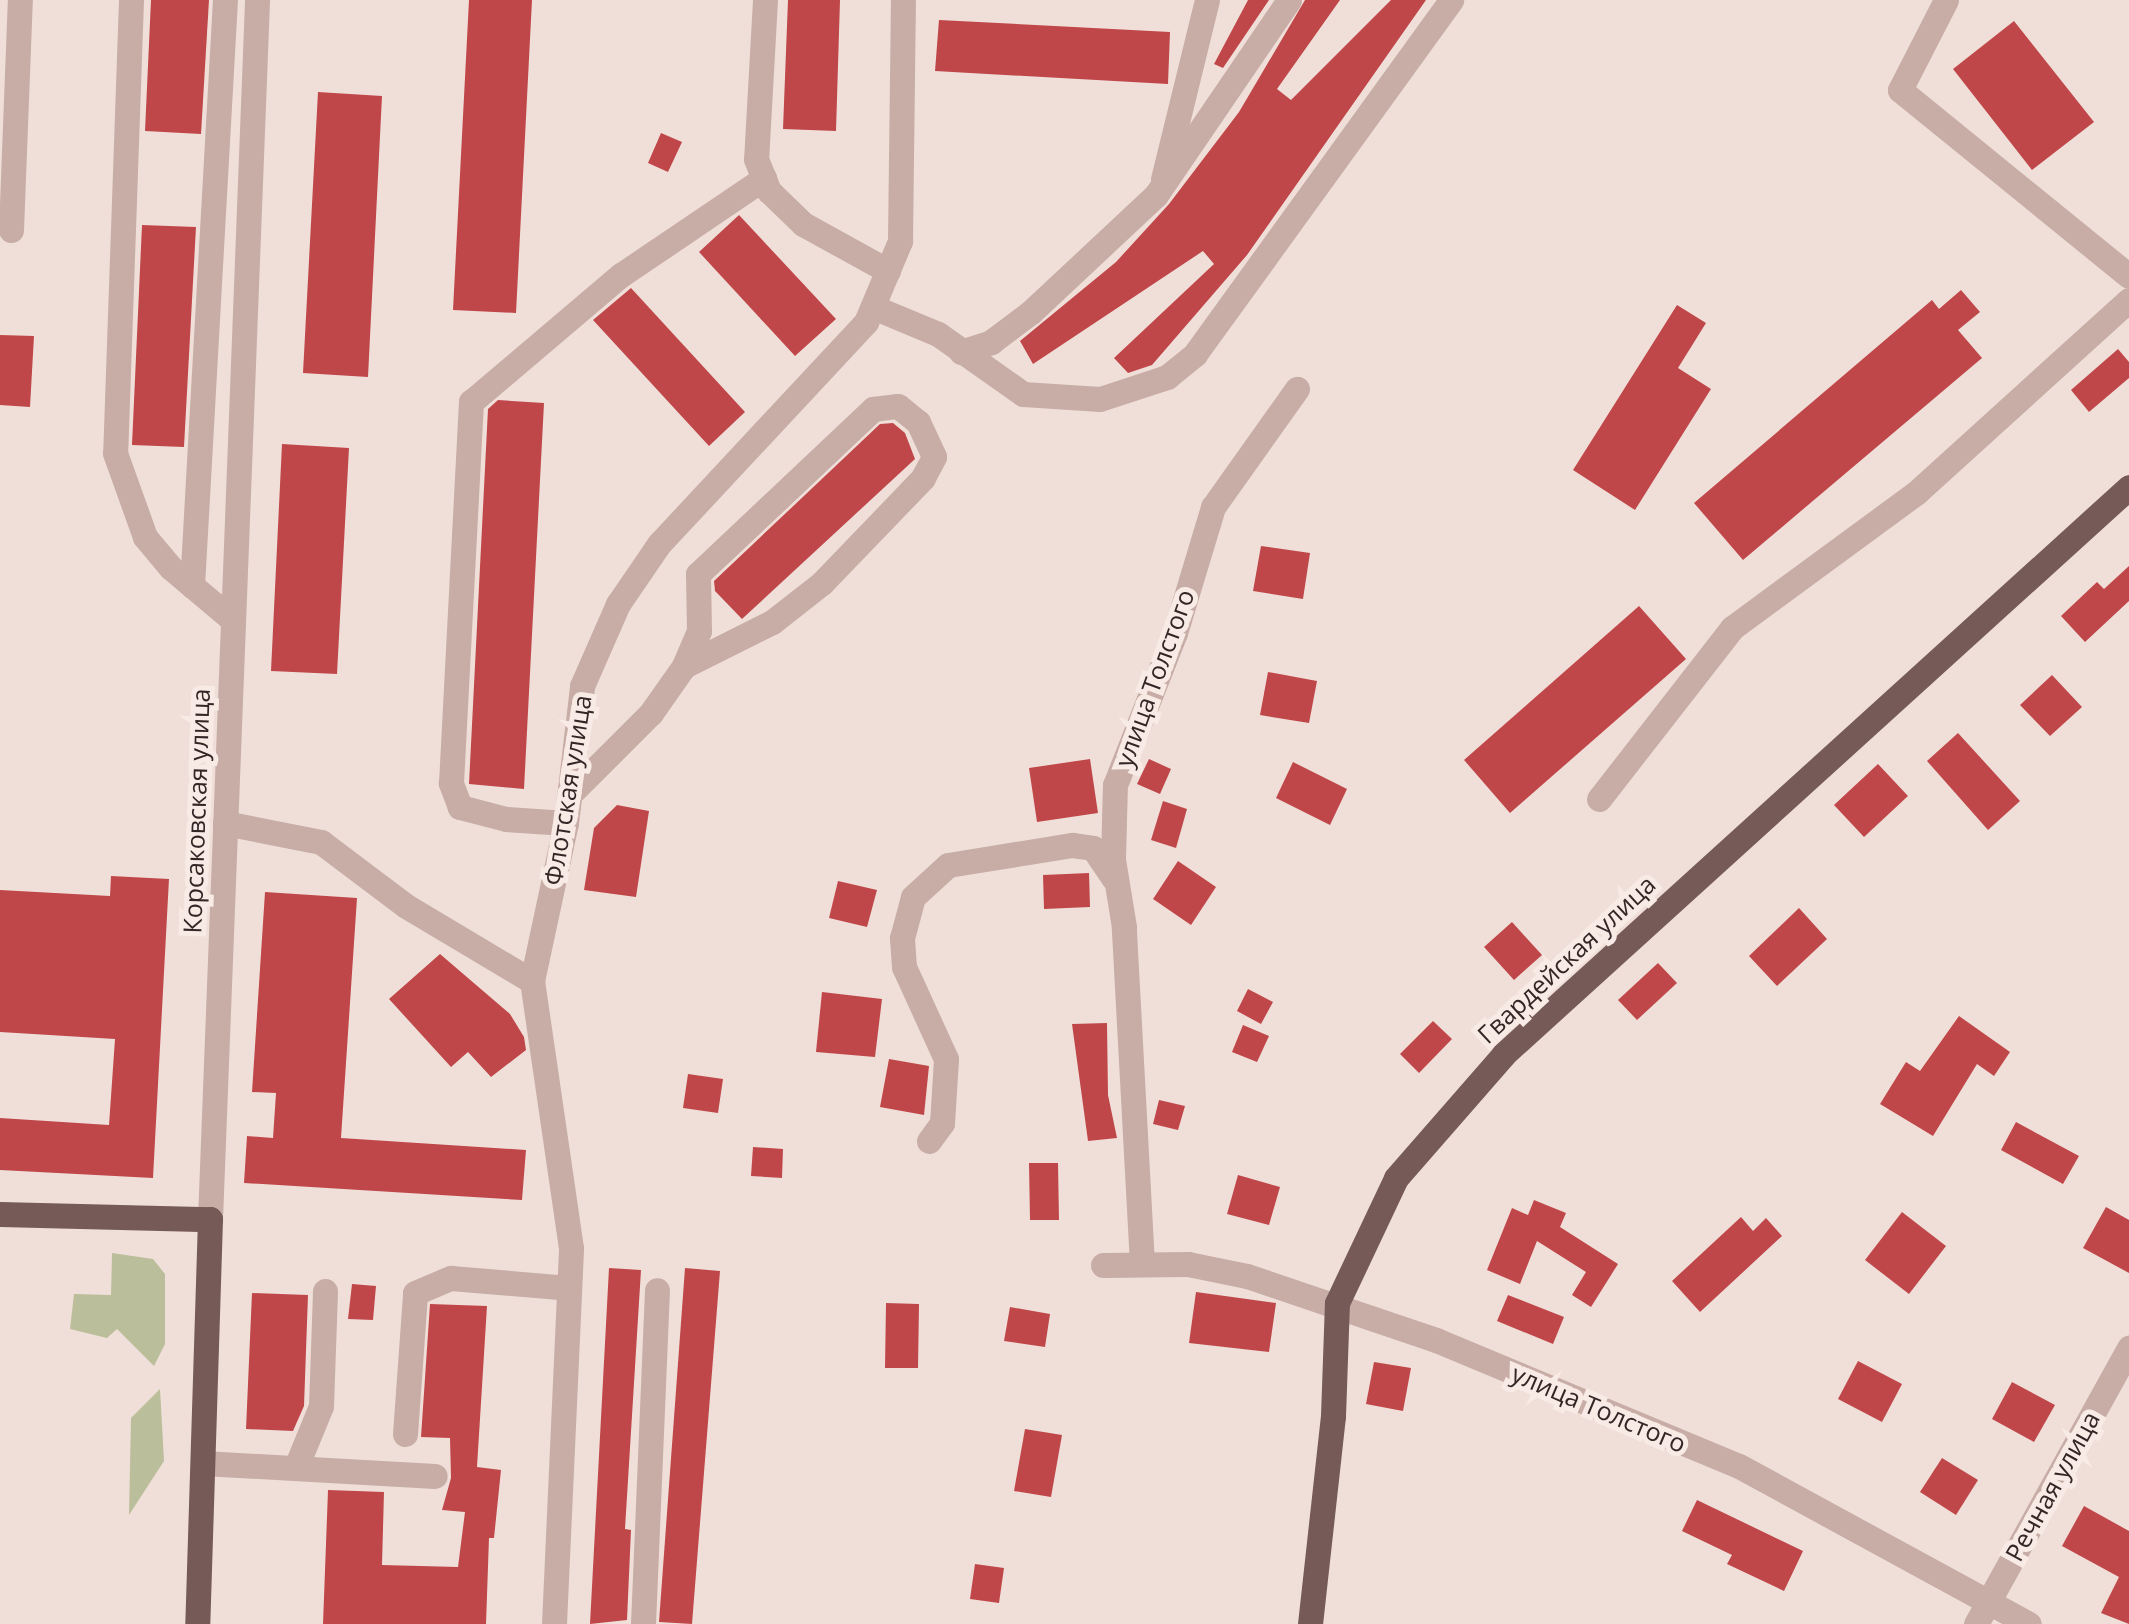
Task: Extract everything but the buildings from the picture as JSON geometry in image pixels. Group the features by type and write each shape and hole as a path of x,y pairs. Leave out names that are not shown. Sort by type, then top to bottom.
{"main road":[{"name":"Гвардейская улица","path":"1310,1624 1333,1416 1337,1303 1396,1178 1504,1054 2129,487"},
{"path":"0,1214 210,1219"},
{"name":"Корсаковская улица","path":"198,1624 210,1219"}],"street":[{"path":"10,230 20,0"},
{"path":"131,0 115,453 146,536 192,586 233,620"},
{"path":"192,586 225,0"},
{"name":"Корсаковская улица","path":"210,1219 257,0"},
{"path":"765,0 756,158 764,178 803,224 888,271"},
{"name":"Флотская улица","path":"554,1624 571,1248 532,981 566,823 582,686 618,604 659,544 866,322 900,242 904,0"},
{"path":"1161,187 1207,0"},
{"path":"962,352 992,342 1031,312 1161,187 1289,0"},
{"path":"873,307 938,334 1023,394 1100,399 1168,377 1194,354 1451,0"},
{"path":"1946,0 1900,90 2129,276"},
{"path":"566,823 506,820 460,807 451,783 471,402 621,276 764,178"},
{"path":"1600,799 1732,628 1917,492 2129,300"},
{"name":"улица Толстого","path":"1142,1264 1118,890 1116,785 1130,737 1155,690 1213,507 1297,389"},
{"path":"568,795 652,713 684,666 700,631 698,574 872,409 898,406 918,422 934,456 912,490 784,612 684,666"},
{"path":"225,822 321,842 406,906 532,981"},
{"path":"929,1141 942,1122 946,1059 904,967 902,938 913,897 948,864 1072,844 1093,848 1118,890"},
{"name":"улица Толстого","path":"1104,1265 1188,1264 1337,1303 1739,1466 1981,1614 2029,1624"},
{"path":"405,1434 415,1293 451,1278 569,1288"},
{"path":"643,1624 657,1290"},
{"path":"296,1468 321,1406 324,1291"},
{"name":"Речная улица","path":"1981,1614 2129,1348"},
{"path":"203,1463 435,1476"}],"green space":[{"path":"112,1253 153,1259 165,1274 165,1344 154,1366 117,1329 107,1338 70,1329 74,1294 111,1295"},
{"path":"160,1389 164,1461 129,1515 131,1418"}]}
